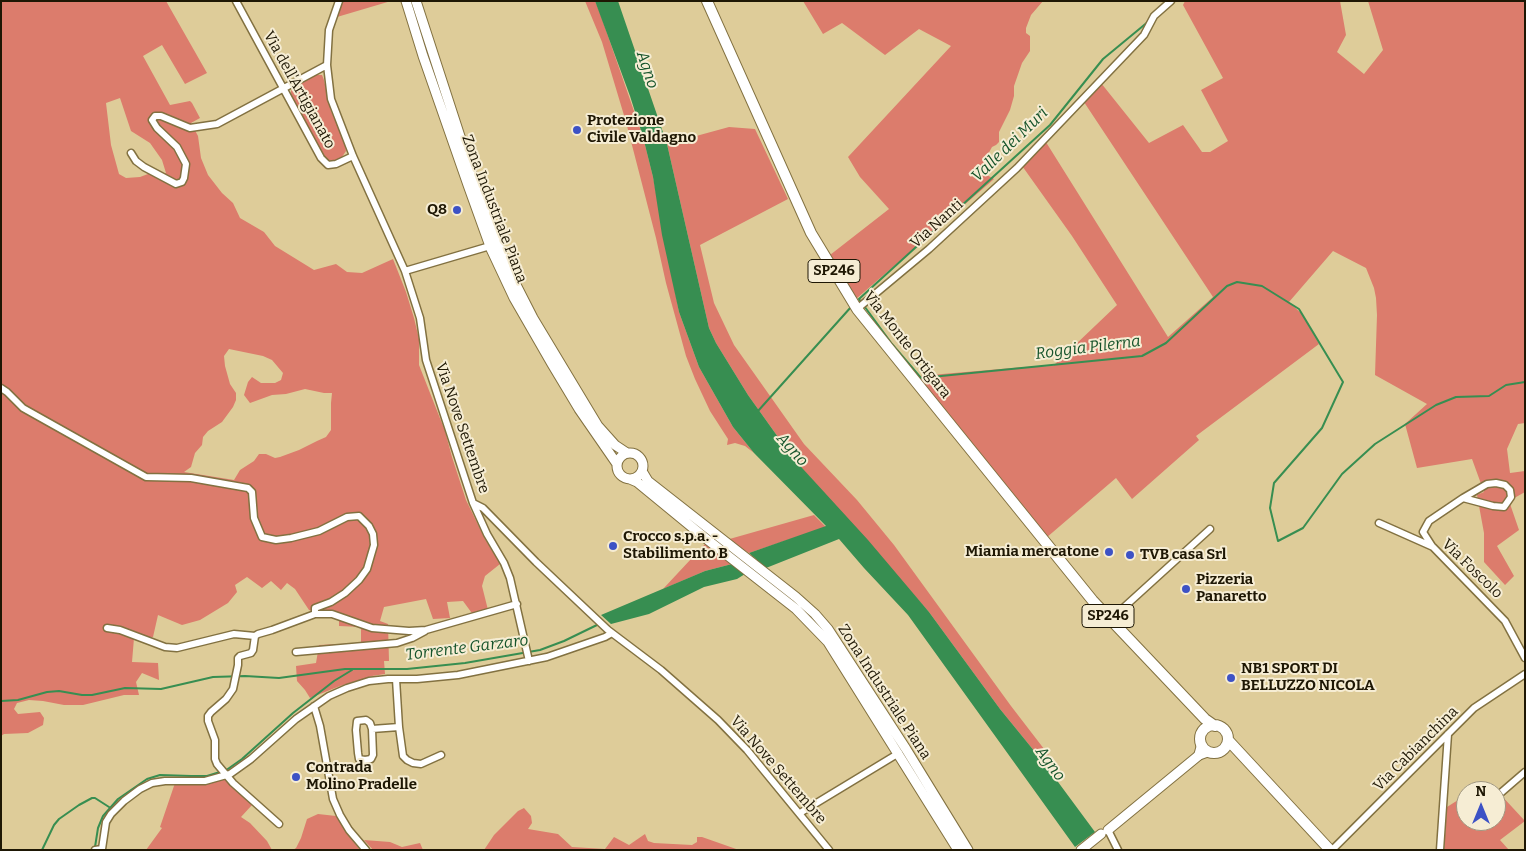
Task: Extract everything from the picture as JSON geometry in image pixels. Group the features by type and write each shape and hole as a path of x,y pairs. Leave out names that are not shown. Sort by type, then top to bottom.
{"main road":[{"name":"Zona Industriale Piana","path":"406,1 423,56 490,246 514,298 552,364 579,409 617,464"},
{"name":"Zona Industriale Piana","path":"416,1 481,201 509,271 533,318 598,426 615,445 626,453"},
{"name":"Via Monte Ortigara","path":"707,1 811,233 857,309 1093,601 1205,719 1215,726"},
{"path":"626,453 640,456 644,464 642,471 637,477 630,479 622,476 617,468 620,457 626,453"},
{"name":"Zona Industriale Piana","path":"642,471 648,481 796,597 828,629 896,733 968,850"},
{"name":"Zona Industriale Piana","path":"630,479 637,482 796,609 828,642 958,850"},
{"path":"1205,719 1200,737 1201,745 1209,752 1217,753 1226,744"},
{"path":"1203,731 1208,727 1215,726 1224,730 1226,744"},
{"path":"1226,744 1238,751 1331,850"},
{"path":"1080,850 1198,756"}],"street":[{"name":"Via dell'Artigianato","path":"236,1 321,158 328,165 336,164 353,156"},
{"name":"Via Nove Settembre","path":"339,1 329,30 327,65 331,99 353,156 404,271 420,318 426,360 472,503 483,508 536,562 610,632 661,670 718,720 747,750 829,850"},
{"name":"Via Nanti","path":"857,309 929,249 1017,168 1144,35 1154,16 1171,1"},
{"path":"131,153 136,161 144,167 176,184 182,182 186,164 177,147 157,128 152,120 155,116 161,116 190,128 217,124 327,65"},
{"path":"404,271 490,246"},
{"path":"1,388 23,408 146,477 190,478 248,488 252,492 254,518 262,537 276,540 291,538 319,531 347,517 359,516 374,534 374,545 366,569 359,580 345,593 331,602 315,608 315,614"},
{"path":"1433,547 1423,532 1429,521 1463,498 1487,484 1496,482 1505,485 1510,490 1511,498 1504,507 1463,498"},
{"path":"472,503 510,578 529,661"},
{"name":"Via Foscolo","path":"1379,523 1433,547 1496,610 1505,621 1525,658"},
{"path":"1110,620 1210,528"},
{"path":"107,628 120,630 166,647 177,648 234,634 255,636 315,614 332,614 372,628 409,631 426,630 516,604"},
{"path":"296,652 397,642 412,638 426,630"},
{"path":"95,850 102,849 106,822 124,801 140,789 152,783 165,781 205,781 226,776 251,759 296,719 329,696 347,688 369,681 458,676 529,661 605,638 610,632"},
{"path":"255,636 251,653 238,658 233,689 208,716 215,740 215,759 217,764 226,776 279,824"},
{"name":"Via Cabianchina","path":"1331,850 1474,708 1525,674"},
{"path":"396,679 398,727 403,756 407,760 421,764 441,754"},
{"path":"314,706 320,726 333,799 349,830 366,850"},
{"path":"366,720 370,723 372,729 373,751 371,760 359,758 356,743 357,721 366,720"},
{"path":"372,729 398,727"},
{"path":"1440,850 1448,734"},
{"path":"1198,756 1201,745"},
{"path":"1198,756 1209,752"},
{"path":"800,813 899,753"},
{"path":"1506,788 1525,772"},
{"path":"1105,832 1118,850"}],"shaded area":[{"path":"1,1 166,1 207,73 185,84 162,45 143,56 170,105 190,101 192,103 200,118 191,123 198,136 201,158 208,175 222,193 233,203 240,218 264,232 275,246 314,270 336,264 347,272 362,273 393,259 414,318 419,339 419,365 445,431 466,500 485,539 500,564 485,576 482,586 489,614 474,616 463,601 447,602 450,618 433,619 426,599 384,607 380,621 388,624 389,661 384,661 385,674 340,686 310,698 297,681 296,666 316,663 319,645 361,643 361,627 339,626 339,614 327,616 309,610 295,589 287,583 281,590 271,581 262,588 247,577 235,585 237,592 228,603 200,620 182,625 158,615 153,637 134,638 132,662 158,663 159,680 142,673 136,682 139,695 124,695 83,705 64,705 29,700 17,703 14,709 18,714 40,712 44,718 43,725 28,733 4,734 1,736","holes":["120,98 131,131 150,143 162,160 166,173 126,178 119,174 111,145 106,103","229,349 263,356 272,360 283,373 281,380 275,383 261,383 252,377 248,382 244,395 250,403 272,395 286,394 305,389 332,393 331,430 326,437 280,457 275,458 266,454 259,454 254,461 240,470 234,480 184,472 191,467 195,453 202,445 203,437 208,431 222,422 236,400 236,393 230,384 225,366 224,356"]},
{"path":"342,1 391,1 337,17"},
{"path":"585,1 595,1 643,137 653,177 679,312 699,367 733,427 754,453 745,446 735,443 727,445 728,439 710,411 686,356 626,122 602,42"},
{"path":"595,1 618,1 667,144 709,328 716,343 748,395 793,458 868,540 929,612 1000,709 1044,763 1095,832 1075,847 908,615 839,539 766,568 749,553 826,526 754,453 733,427 699,367 679,312 662,235 653,177 643,137"},
{"path":"803,1 1043,1 1031,15 1026,28 1026,33 1030,36 1030,51 1022,63 1014,86 1014,96 1010,110 999,132 999,142 992,147 987,156 993,168 987,175 994,179 856,299 830,255 889,209 860,177 848,157 951,46 919,29 885,55 842,23 823,34"},
{"path":"1185,1 1340,1 1346,35 1337,52 1364,74 1383,50 1368,1 1525,1 1525,423 1518,424 1507,449 1510,473 1525,471 1525,492 1509,501 1519,530 1497,546 1514,576 1505,585 1484,562 1484,533 1477,495 1484,492 1472,459 1417,468 1405,424 1427,404 1375,375 1377,315 1374,288 1366,268 1333,251 1289,302 1302,314 1319,344 1196,436 1199,440 1132,499 1116,478 1046,538 916,379 919,376 1053,366 1117,305 1072,236 1020,163 1044,139 1168,337 1213,297 1082,99 1092,89 1097,78 1149,143 1183,125 1202,152 1210,152 1228,141 1201,90 1223,78 1183,5"},
{"path":"316,75 322,75 331,111 345,144 346,151 342,157 334,161 324,157 291,95 291,91 295,86"},
{"path":"729,127 755,129 788,199 700,245 714,303 734,345 804,444 857,500 894,545 1051,758 1044,763 1000,709 929,612 793,458 748,395 716,343 709,328 667,144"},
{"path":"814,515 826,527 749,553 726,540"},
{"path":"705,544 732,564 705,571 663,589"},
{"path":"732,564 745,574 737,579 704,587 649,614 611,624 601,615 705,571"},
{"path":"230,778 252,805 241,817 250,823 267,841 272,850 146,850 162,828 160,827 175,783 208,784"},
{"path":"1506,800 1525,821 1500,840 1509,850 1444,850 1447,807 1456,801 1456,831 1506,831"},
{"path":"524,808 531,816 532,823 528,829 558,834 572,847 605,849 614,837 629,845 645,834 648,841 654,843 692,845 697,842 697,837 702,837 739,850 484,850 494,835 518,811"},
{"path":"318,814 336,816 360,850 293,850 301,838 307,819"},
{"path":"364,840 390,842 402,847 420,843 423,850 373,850"}],"waterway":[{"name":"Valle dei Muri","path":"859,299 1050,125 1103,59 1149,21"},
{"name":"Roggia Pilerna","path":"859,299 892,344 921,378 1142,356 1166,343 1227,286 1237,282 1262,286 1299,309 1343,382 1322,428 1274,483 1270,508 1278,541 1303,528 1342,474 1375,444 1436,405 1456,397 1489,396 1506,385 1525,382"},
{"name":"Valle dei Muri","path":"758,411 851,307"},
{"name":"Torrente Garzaro","path":"1,701 18,700 47,692 59,691 92,695 125,688 161,689 213,677 279,678 345,669 407,669 465,663 540,650 599,624"},
{"path":"225,771 242,759 293,713 334,681 352,670"},
{"path":"95,847 98,828 103,816 118,799 147,779 160,775 207,776 220,772"},
{"path":"42,850 54,825 59,819 79,805 95,798 109,807"}],"place":[{"name":"Protezione Civile Valdagno","path":"577,130"},
{"name":"Q8","path":"457,210"},
{"name":"Crocco s.p.a. - Stabilimento B","path":"613,546"},
{"name":"Miamia mercatone","path":"1109,552"},
{"name":"TVB casa Srl","path":"1130,555"},
{"name":"Pizzeria Panaretto","path":"1186,589"},
{"name":"NB1 SPORT DI BELLUZZO NICOLA","path":"1231,678"},
{"name":"Contrada Molino Pradelle","path":"296,777"}],"water label":[{"name":"Agno","path":"647,70"},
{"name":"Agno","path":"792,450"},
{"name":"Agno","path":"1050,764"}]}
